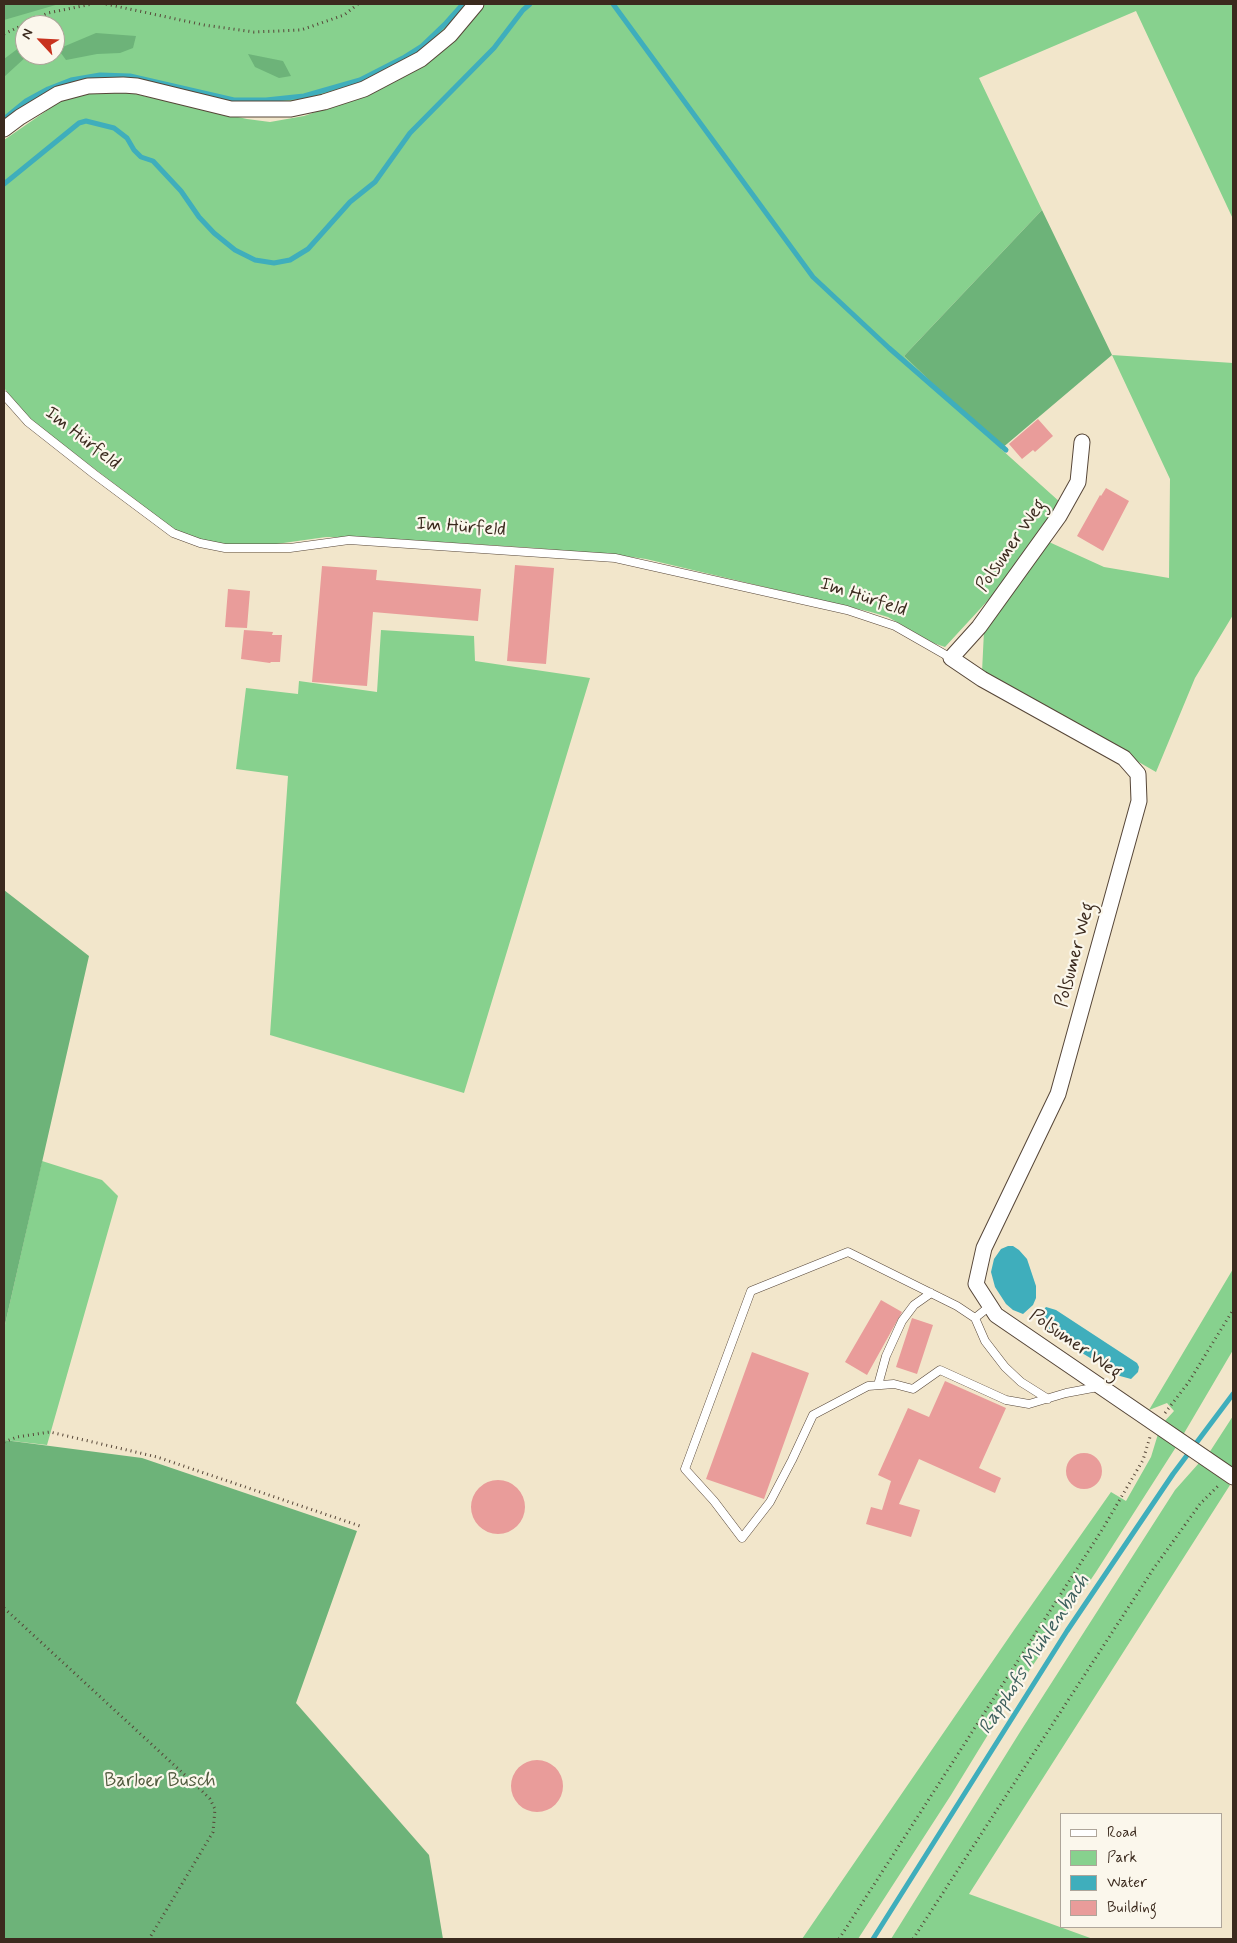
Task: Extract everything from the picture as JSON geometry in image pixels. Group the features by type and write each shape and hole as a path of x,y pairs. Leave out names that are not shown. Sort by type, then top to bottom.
{"street":[{"path":"4,129 58,94 88,86 137,86 231,109 291,109 324,102 364,89 421,60 450,35 476,4"},
{"name":"Polsumer Weg","path":"1082,442 1078,482 1059,516 979,627 951,658 982,679 1124,758 1138,774 1139,801 1058,1094 984,1248 976,1284 996,1315 1228,1474"}],"lane":[{"name":"Im Hürfeld","path":"4,395 28,422 94,474 173,533 200,543 225,548 290,548 349,540 615,558 855,613 895,626 951,658"},
{"path":"1048,1399 1020,1382 1005,1367 985,1342 975,1318 957,1306 848,1252 751,1291 686,1469 714,1501 742,1538 770,1502 813,1415 868,1386 894,1384 913,1389 940,1370 1006,1400 1029,1404 1100,1386"},
{"path":"878,1385 886,1356 902,1321 914,1305 931,1293"},
{"path":"975,1318 990,1306"}],"path":[{"path":"4,34 48,13 92,4"},
{"path":"106,4 204,25 254,32 301,30 344,15 358,4"},
{"path":"839,1939 1102,1530 1143,1460 1158,1426 1188,1383 1233,1310"},
{"path":"4,1442 17,1436 50,1432 157,1457 360,1526"},
{"path":"913,1939 1154,1568 1200,1504 1228,1474"},
{"path":"4,1608 210,1799 214,1809 213,1832 149,1939"}],"green space":[{"path":"4,4 469,4 453,23 421,51 379,76 323,97 268,104 225,103 92,79 4,125"},
{"path":"4,4 59,4 21,15 15,15 15,17 4,20"},
{"path":"483,4 1233,4 1233,219 1136,11 979,78 1042,210 904,356 1001,449 1061,503 1038,537 1104,567 1169,578 1170,479 1112,355 1233,363 1233,615 1195,678 1156,772 982,672 984,631 991,597 945,647 933,643 888,617 646,559 535,548 375,538 326,537 262,546 220,544 185,535 175,530 33,422 16,403 4,388 4,140 65,98 91,89 117,90 247,119 270,122 304,116 356,98 412,72 444,49"},
{"path":"96,33 136,36 133,48 120,53 97,54 66,60 65,46"},
{"path":"15,51 15,65 17,65 4,77 4,59"},
{"path":"248,54 283,61 291,76 279,78 255,67"},
{"path":"1042,210 1112,355 1001,449 904,356"},
{"path":"381,630 474,636 475,661 590,678 464,1093 270,1035 288,776 236,769 246,688 298,694 299,681 377,692"},
{"path":"4,890 89,956 4,1329"},
{"path":"42,1161 102,1180 118,1196 47,1445 4,1440 4,1329"},
{"path":"1233,1269 1233,1350 1183,1435 1163,1423 1174,1411 1167,1403 1149,1410"},
{"path":"1233,1416 1233,1467 1224,1464 1209,1453"},
{"path":"1158,1434 1176,1447 1096,1572 1008,1702 951,1795 858,1939 802,1939 1111,1492 1126,1501 1151,1457"},
{"name":"Barloer Busch","path":"4,1440 142,1458 357,1531 296,1703 429,1855 443,1939 4,1939"},
{"path":"1199,1463 1230,1485 969,1894 1093,1939 891,1939 1020,1732 1175,1490"}],"water":[{"path":"1013,1246 1019,1250 1027,1259 1036,1286 1036,1298 1033,1305 1023,1314 1013,1310 1006,1304 995,1287 991,1272 994,1259 1001,1249"},
{"path":"1046,1307 1056,1310 1137,1363 1139,1367 1138,1372 1131,1379 1120,1376 1054,1336 1039,1322 1037,1317"}],"building":[{"path":"1038,419 1053,436 1035,452 1033,450 1022,459 1009,444"},
{"path":"1106,488 1129,501 1103,551 1077,536 1100,495"},
{"path":"515,565 554,568 546,664 507,661"},
{"path":"322,566 377,570 376,580 481,589 478,621 373,612 367,686 312,682"},
{"path":"228,589 250,591 247,628 225,627"},
{"path":"244,630 273,632 272,635 282,635 280,662 270,663 241,659"},
{"path":"881,1300 902,1312 867,1375 845,1362"},
{"path":"912,1318 933,1325 917,1374 896,1367"},
{"path":"752,1352 809,1373 764,1499 706,1479"},
{"path":"945,1381 1006,1408 979,1468 1001,1478 995,1493 919,1459 899,1504 920,1510 911,1537 866,1524 871,1507 882,1510 891,1481 878,1475 908,1408 929,1417"},
{"path":"1084,1453 1097,1458 1102,1471 1097,1484 1084,1489 1071,1484 1066,1471 1071,1458"},
{"path":"493,1480 503,1480 513,1484 521,1492 525,1507 521,1522 513,1530 503,1534 493,1534 483,1530 475,1522 471,1512 471,1502 475,1492 483,1484"},
{"path":"532,1760 542,1760 552,1764 559,1771 563,1786 559,1801 552,1808 542,1812 532,1812 522,1808 515,1801 511,1791 511,1781 515,1771 522,1764"}],"waterway":[{"path":"4,119 26,101 48,89 71,80 100,75 130,76 234,100 266,100 304,96 360,80 403,58 422,46 463,4"},
{"path":"4,184 79,123 86,121 114,128 127,138 141,157 153,161 181,191 199,217 214,233 235,250 255,260 274,263 290,260 308,249 350,202 375,182 410,133 494,48 523,10 530,4"},
{"path":"613,4 813,277 889,348 1006,450"},
{"name":"Rapphofs Mühlenbach","path":"873,1939 1067,1631 1173,1474 1233,1394"}]}
